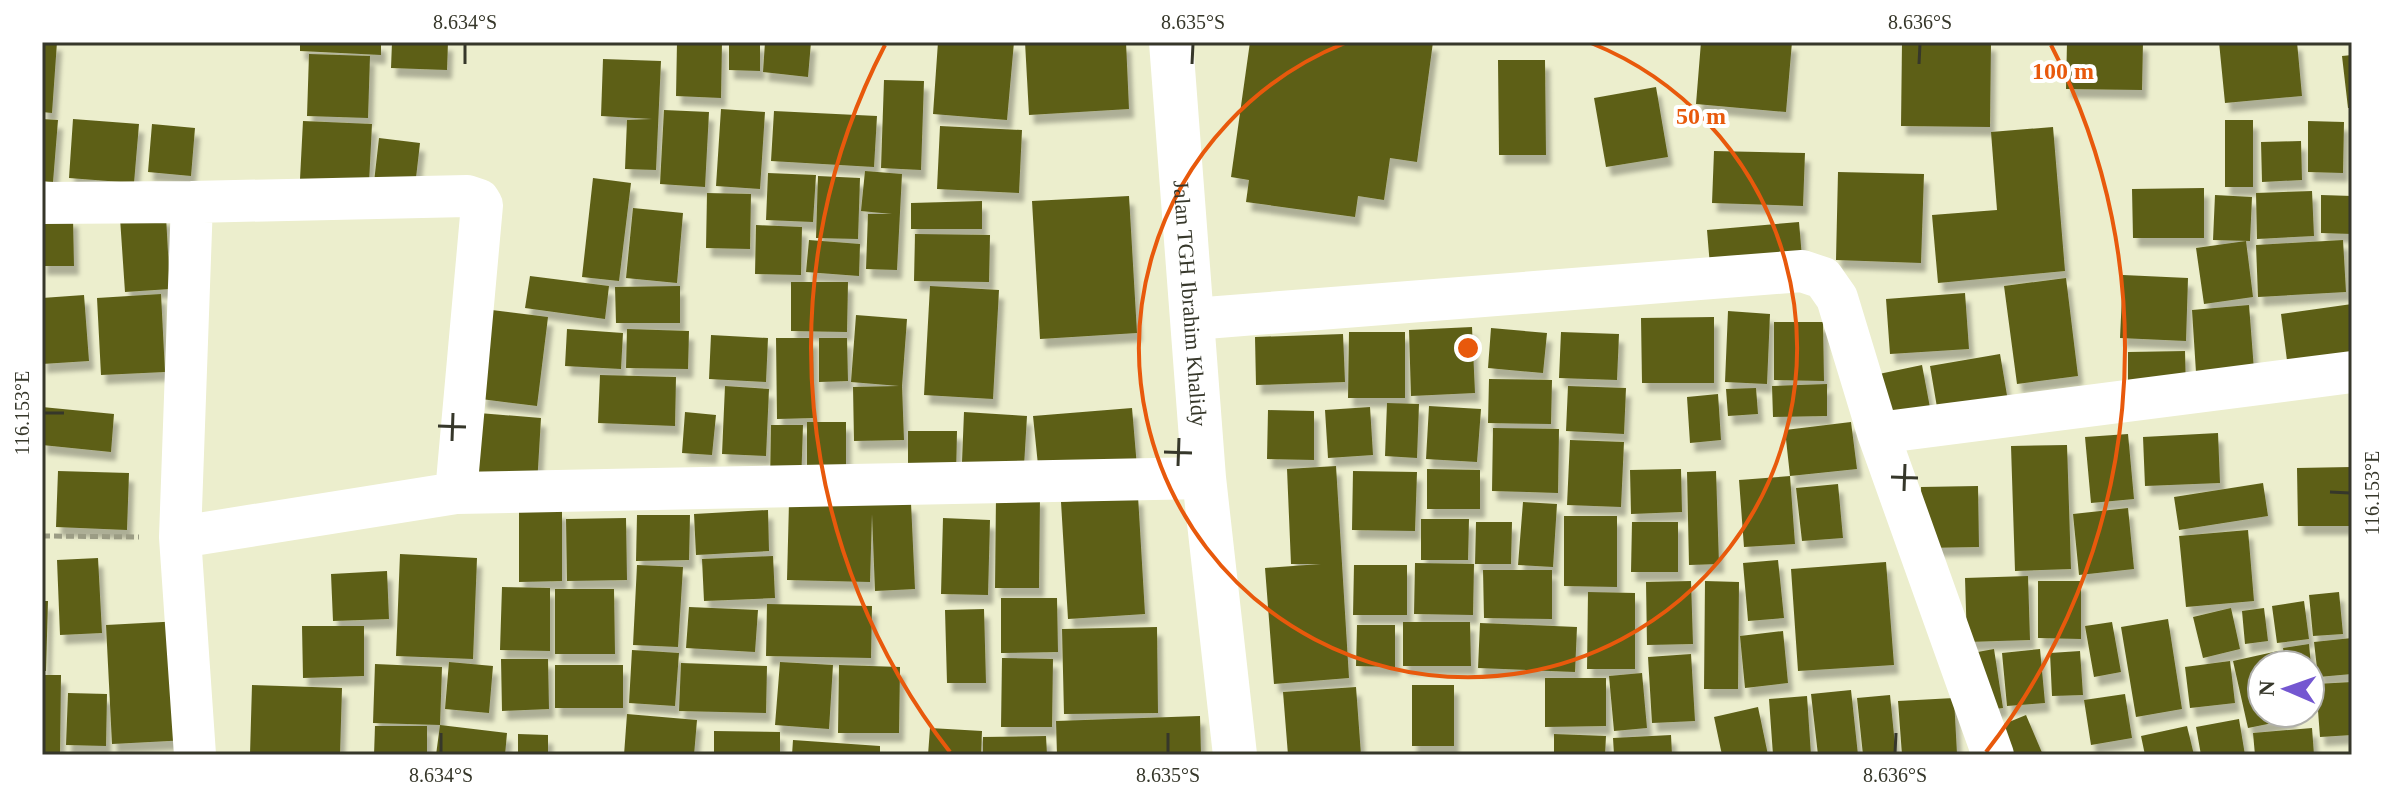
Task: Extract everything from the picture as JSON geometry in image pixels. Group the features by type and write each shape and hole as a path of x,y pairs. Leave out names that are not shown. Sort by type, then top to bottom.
{"main road":[{"name":"Jalan TGH Ibrahim Khalidy","path":"1171,42 1204,478 1235,755"}],"street":[{"path":"42,203 467,196 479,200 482,205 456,493"},
{"path":"192,202 180,537 195,755"},
{"path":"1193,319 1802,271 1823,278 1837,298 1878,433 1993,755"},
{"path":"1878,433 2352,372"},
{"path":"180,537 456,493 1204,478"}],"path":[{"path":"42,536 180,537"}],"building":[{"path":"42,42 57,42 52,113 42,112"},
{"path":"300,42 381,42 381,55 300,51"},
{"path":"392,42 448,42 447,70 391,68"},
{"path":"677,42 722,42 721,98 676,96"},
{"path":"729,42 760,42 760,71 729,70"},
{"path":"765,42 811,42 808,77 763,72"},
{"path":"938,42 1014,42 1007,120 933,114"},
{"path":"1025,42 1126,42 1129,109 1029,115"},
{"path":"1250,42 1433,42 1417,162 1390,158 1384,200 1358,196 1355,217 1246,202 1249,180 1231,177"},
{"path":"1701,42 1792,42 1786,112 1696,104"},
{"path":"1902,42 1991,42 1990,127 1901,126"},
{"path":"2067,42 2143,42 2142,90 2066,89"},
{"path":"2219,42 2297,42 2302,96 2225,103"},
{"path":"309,54 370,56 368,118 307,116"},
{"path":"2352,55 2352,108 2348,108 2342,56"},
{"path":"603,59 661,61 656,170 625,169 627,120 652,119 601,116"},
{"path":"1498,60 1545,60 1546,155 1499,155"},
{"path":"884,80 924,81 921,170 881,168"},
{"path":"1656,87 1668,157 1606,167 1594,98"},
{"path":"721,109 765,112 760,189 716,186"},
{"path":"664,110 709,112 705,187 660,184"},
{"path":"774,111 877,116 874,167 771,161"},
{"path":"42,119 58,120 53,182 42,181"},
{"path":"73,119 139,124 134,183 69,178"},
{"path":"2225,120 2253,120 2253,187 2225,187"},
{"path":"303,121 372,124 369,183 300,179"},
{"path":"2308,121 2344,122 2343,173 2308,172"},
{"path":"152,124 195,128 191,176 148,172"},
{"path":"940,126 1022,130 1019,193 937,189"},
{"path":"2053,127 2065,271 1938,283 1932,215 1997,210 1991,132"},
{"path":"379,138 420,143 414,195 373,191"},
{"path":"2301,141 2302,180 2262,182 2261,142"},
{"path":"1714,151 1805,153 1803,206 1712,203"},
{"path":"865,171 902,174 897,270 866,269 868,214 892,214 861,211"},
{"path":"1838,172 1924,174 1921,263 1836,260"},
{"path":"768,173 816,175 813,222 766,220"},
{"path":"818,176 860,178 858,239 816,238"},
{"path":"593,178 631,183 619,281 582,277"},
{"path":"2204,188 2204,238 2133,238 2132,189"},
{"path":"2312,191 2314,236 2257,239 2256,193"},
{"path":"707,193 751,194 750,249 706,248"},
{"path":"2215,195 2252,197 2250,241 2213,240"},
{"path":"2321,195 2352,196 2352,234 2321,233"},
{"path":"1129,196 1137,333 1040,339 1032,201"},
{"path":"982,201 982,229 911,229 911,203"},
{"path":"633,208 683,213 677,283 626,278"},
{"path":"166,216 170,289 125,292 120,218"},
{"path":"42,218 73,218 74,266 42,266"},
{"path":"1799,222 1803,269 1711,278 1707,230"},
{"path":"756,225 802,227 801,275 755,274"},
{"path":"915,234 990,235 989,282 914,281"},
{"path":"809,240 860,244 859,276 806,272"},
{"path":"2343,240 2346,292 2258,297 2256,245"},
{"path":"2246,241 2253,297 2204,304 2196,248"},
{"path":"2123,275 2188,278 2186,341 2120,338"},
{"path":"530,276 609,286 605,319 525,308"},
{"path":"2066,278 2078,376 2017,384 2004,286"},
{"path":"791,282 848,282 847,332 791,331"},
{"path":"680,286 680,323 616,323 615,287"},
{"path":"930,286 999,290 993,399 924,395"},
{"path":"1965,293 1969,349 1890,354 1886,299"},
{"path":"161,294 165,372 101,375 97,298"},
{"path":"84,295 89,361 42,364 42,298"},
{"path":"2352,304 2352,367 2289,376 2281,314"},
{"path":"2249,305 2255,383 2197,388 2192,310"},
{"path":"492,310 548,317 537,406 481,399"},
{"path":"1728,311 1770,314 1767,384 1725,382"},
{"path":"856,315 907,319 902,386 904,440 854,441 853,387 899,386 851,382"},
{"path":"1714,317 1714,383 1642,383 1641,318"},
{"path":"1774,322 1823,322 1824,381 1774,380"},
{"path":"1472,327 1475,393 1411,396 1409,330"},
{"path":"1491,328 1547,333 1543,373 1488,368"},
{"path":"567,329 623,333 621,369 565,366"},
{"path":"627,329 689,331 688,369 626,368"},
{"path":"1349,332 1405,332 1405,398 1348,398"},
{"path":"1561,332 1619,334 1617,380 1559,378"},
{"path":"1343,334 1345,382 1256,385 1255,337"},
{"path":"711,335 768,338 766,382 709,379"},
{"path":"776,338 813,338 814,418 777,419"},
{"path":"819,338 847,338 848,381 819,382"},
{"path":"2185,351 2186,392 2128,393 2128,352"},
{"path":"2000,354 2010,413 1940,425 1930,366"},
{"path":"1922,365 1931,413 1888,421 1879,374"},
{"path":"600,375 676,377 675,426 598,423"},
{"path":"1489,379 1552,380 1551,424 1488,423"},
{"path":"1827,384 1827,416 1773,417 1772,386"},
{"path":"725,386 769,389 766,456 722,454"},
{"path":"1568,386 1626,388 1624,434 1566,431"},
{"path":"1756,388 1758,414 1728,416 1726,389"},
{"path":"1718,394 1721,440 1690,443 1687,397"},
{"path":"1387,403 1419,404 1417,458 1385,456"},
{"path":"1429,406 1481,409 1477,462 1426,459"},
{"path":"42,407 114,414 111,452 42,445"},
{"path":"1370,407 1373,455 1328,458 1325,410"},
{"path":"1132,408 1137,467 1039,475 1033,416"},
{"path":"1268,410 1314,411 1314,460 1267,459"},
{"path":"685,412 716,415 712,455 682,453"},
{"path":"964,412 1027,416 1024,466 962,462"},
{"path":"479,413 541,418 537,485 475,480"},
{"path":"807,422 846,422 846,483 807,483"},
{"path":"1851,422 1857,469 1790,476 1785,430"},
{"path":"771,425 803,425 801,485 770,484"},
{"path":"1493,428 1559,429 1558,493 1492,491"},
{"path":"908,431 957,431 956,476 908,475"},
{"path":"2218,433 2220,483 2145,486 2143,437"},
{"path":"2128,434 2134,499 2091,503 2085,437"},
{"path":"1570,440 1624,442 1621,507 1567,505"},
{"path":"2067,445 2071,569 2015,571 2011,446"},
{"path":"1336,466 1349,678 1274,684 1265,568 1321,564 1291,564 1287,469"},
{"path":"2351,467 2352,526 2298,526 2297,468"},
{"path":"1427,469 1480,470 1480,509 1427,509"},
{"path":"1681,469 1682,512 1631,514 1630,470"},
{"path":"58,471 129,473 127,530 56,527"},
{"path":"1353,471 1417,472 1415,531 1352,530"},
{"path":"1716,471 1719,564 1689,565 1687,472"},
{"path":"1790,476 1795,544 1744,547 1739,480"},
{"path":"2263,483 2268,516 2179,530 2174,497"},
{"path":"1838,484 1843,538 1802,541 1796,488"},
{"path":"1978,486 1979,547 1922,548 1921,487"},
{"path":"996,496 1040,497 1039,588 995,588"},
{"path":"1138,496 1145,614 1068,619 1061,502"},
{"path":"789,502 911,503 915,589 875,591 872,514 870,582 787,580"},
{"path":"1523,502 1557,504 1553,567 1518,565"},
{"path":"2128,508 2134,569 2079,575 2073,514"},
{"path":"562,510 562,581 519,582 519,511"},
{"path":"768,510 769,551 696,555 694,514"},
{"path":"637,515 690,515 689,560 636,561"},
{"path":"1564,516 1617,516 1617,587 1564,586"},
{"path":"626,518 627,580 567,581 566,519"},
{"path":"943,518 990,520 988,595 941,594"},
{"path":"1421,519 1469,519 1468,560 1421,560"},
{"path":"1476,522 1512,522 1511,564 1475,564"},
{"path":"1632,522 1678,522 1678,572 1631,572"},
{"path":"2248,530 2254,601 2186,607 2179,536"},
{"path":"400,554 477,558 473,659 396,656"},
{"path":"773,556 775,598 704,601 702,559"},
{"path":"98,558 102,633 60,635 57,560"},
{"path":"1778,560 1784,618 1748,621 1743,563"},
{"path":"1886,562 1894,665 1798,671 1791,569"},
{"path":"1415,563 1474,564 1473,615 1414,614"},
{"path":"637,565 683,567 678,647 633,645"},
{"path":"1354,565 1407,565 1407,615 1353,615"},
{"path":"1483,570 1552,570 1552,619 1484,618"},
{"path":"387,571 389,619 333,621 331,574"},
{"path":"2028,576 2030,640 1967,642 1965,578"},
{"path":"1691,581 1693,644 1647,645 1646,582"},
{"path":"1705,581 1739,582 1738,689 1704,689"},
{"path":"2038,581 2081,581 2081,639 2038,638"},
{"path":"502,587 550,588 550,651 500,650"},
{"path":"555,589 614,589 615,654 555,654"},
{"path":"1588,592 1635,593 1635,669 1587,669"},
{"path":"2339,592 2343,634 2313,636 2309,595"},
{"path":"1001,598 1057,598 1058,652 1001,653"},
{"path":"42,601 48,601 46,671 42,671"},
{"path":"2304,601 2309,639 2277,643 2272,606"},
{"path":"767,604 872,606 871,658 766,656"},
{"path":"689,607 758,610 755,652 686,648"},
{"path":"2231,608 2240,649 2203,658 2193,617"},
{"path":"2264,608 2268,641 2245,644 2242,611"},
{"path":"984,609 986,683 947,683 945,610"},
{"path":"2168,619 2182,709 2136,717 2121,627"},
{"path":"182,621 188,740 112,744 106,625"},
{"path":"1403,622 1470,622 1471,666 1403,666"},
{"path":"2112,622 2121,672 2094,677 2085,626"},
{"path":"1480,623 1577,627 1575,672 1478,668"},
{"path":"1357,625 1395,625 1395,667 1356,666"},
{"path":"302,626 364,626 364,676 303,678"},
{"path":"1157,627 1158,713 1064,714 1062,629"},
{"path":"1783,631 1788,683 1745,688 1740,636"},
{"path":"2352,638 2352,674 2326,676 2326,649 2315,649 2314,642"},
{"path":"2309,644 2309,649 2283,649"},
{"path":"1994,649 2003,708 1979,711 1972,653"},
{"path":"2040,649 2045,703 2007,706 2002,653"},
{"path":"632,650 679,653 675,706 629,703"},
{"path":"2080,651 2083,695 2052,696 2050,653"},
{"path":"1691,654 1695,721 1652,723 1648,657"},
{"path":"1002,658 1053,659 1052,727 1001,727"},
{"path":"2246,658 2246,719 2233,661"},
{"path":"501,659 548,659 549,709 502,711"},
{"path":"2230,661 2235,703 2190,708 2185,667"},
{"path":"449,662 493,666 489,713 445,709"},
{"path":"780,662 833,665 829,729 775,725"},
{"path":"681,663 767,666 766,713 679,711"},
{"path":"375,664 442,667 440,725 373,723"},
{"path":"555,665 623,665 623,708 555,708"},
{"path":"839,665 900,667 899,733 838,733"},
{"path":"1642,673 1647,728 1614,731 1609,676"},
{"path":"42,675 61,675 60,755 42,755"},
{"path":"1545,678 1606,678 1606,726 1545,727"},
{"path":"2352,682 2352,735 2320,737 2319,729 2326,729 2326,683"},
{"path":"252,685 342,688 340,755 250,754"},
{"path":"1412,685 1454,685 1454,746 1412,746"},
{"path":"1356,687 1361,755 1288,755 1283,692"},
{"path":"1851,690 1858,755 1818,755 1811,694"},
{"path":"68,693 107,694 106,746 66,745"},
{"path":"2125,694 2132,738 2091,745 2084,700"},
{"path":"1890,695 1896,755 1863,755 1857,698"},
{"path":"1807,696 1811,755 1773,755 1769,699"},
{"path":"1954,698 1957,754 1902,755 1898,701"},
{"path":"1758,707 1768,755 1722,755 1714,717"},
{"path":"627,714 697,720 694,755 624,755"},
{"path":"2026,715 2043,755 1997,755 1987,731"},
{"path":"1200,716 1201,755 1057,755 1056,721"},
{"path":"2239,719 2245,755 2201,755 2196,727"},
{"path":"440,725 507,733 505,755 436,755"},
{"path":"375,726 427,726 427,755 374,755"},
{"path":"2187,726 2194,755 2145,755 2141,736"},
{"path":"930,728 982,731 981,755 928,755"},
{"path":"2312,729 2314,755 2255,755 2253,733"},
{"path":"714,731 780,732 780,755 714,755"},
{"path":"518,734 548,735 548,755 518,755"},
{"path":"1554,734 1606,736 1605,755 1554,755"},
{"path":"1671,735 1672,755 1614,755 1613,738"},
{"path":"1046,736 1047,755 983,755 983,737"},
{"path":"793,740 880,746 880,755 792,755"}]}
